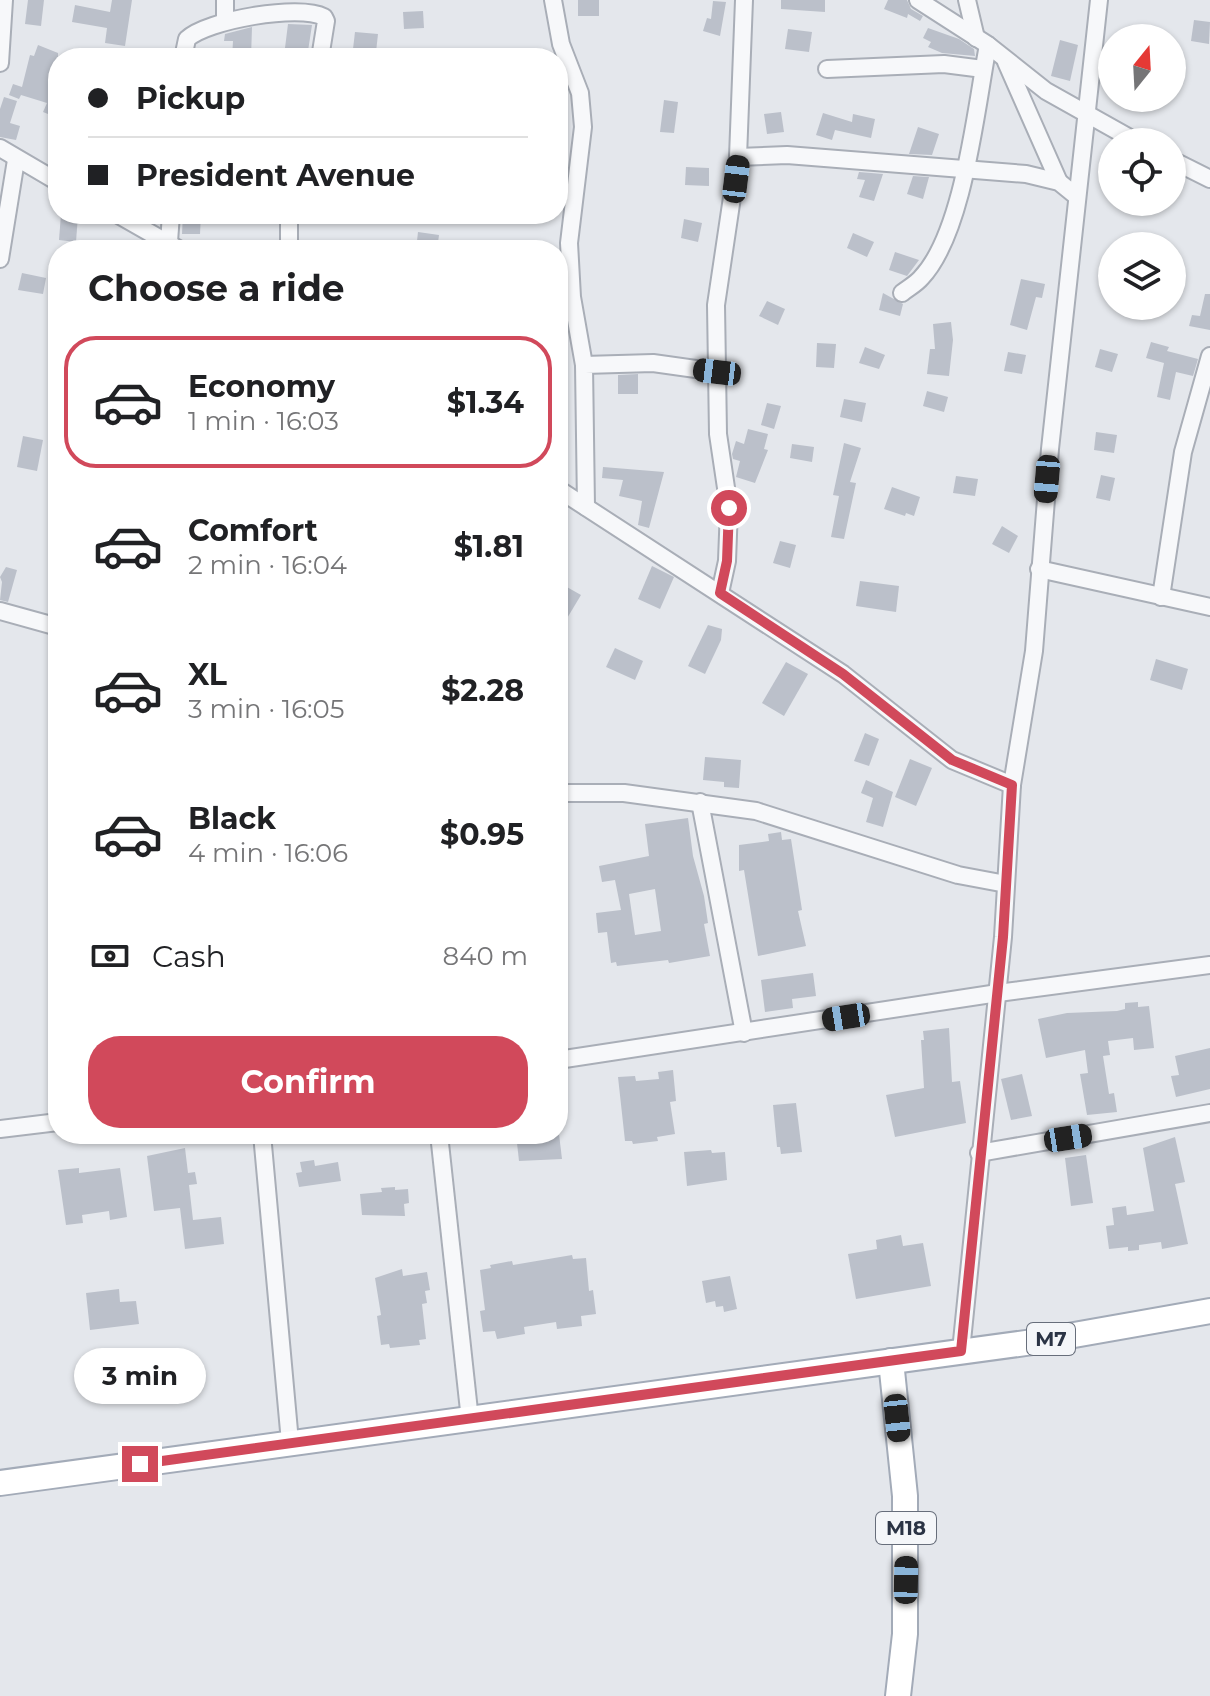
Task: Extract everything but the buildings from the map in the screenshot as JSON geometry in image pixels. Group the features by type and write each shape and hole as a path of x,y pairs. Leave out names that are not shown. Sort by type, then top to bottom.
{"main road":[{"name":"M7","path":"0,1483 1040,1341 1210,1311"},
{"path":"897,1418 908,1382 933,1355"},
{"name":"M18","path":"891,1361 905,1496 905,1634 898,1696"},
{"path":"841,1368 859,1374 876,1385 897,1418"}],"street":[{"path":"0,63 4,0"},
{"path":"225,0 225,21"},
{"path":"553,0 563,48"},
{"path":"720,593 727,561 729,508 718,434 716,305 738,157 744,0"},
{"path":"918,0 982,42 1046,91 1110,128"},
{"path":"902,293 921,278 944,240 955,213 983,69 982,42 967,0"},
{"path":"961,1351 979,1153 998,993 1012,785 1034,651 1075,195 1088,117 1099,0"},
{"path":"185,48 187,39 194,33 225,21 259,15 318,14 324,17 327,27 322,48"},
{"path":"1004,58 1059,182"},
{"path":"568,62 580,93 583,127 569,243 572,297 584,365 586,507"},
{"path":"827,69 944,64 983,69"},
{"path":"0,148 48,177"},
{"path":"738,157 787,155 1040,176 1059,182 1075,195"},
{"path":"0,259 16,160"},
{"path":"1186,167 1210,179"},
{"path":"135,224 164,240"},
{"path":"1161,597 1183,452 1210,356"},
{"path":"584,365 653,363 717,372"},
{"path":"568,495 843,674 952,760 1012,785"},
{"path":"1039,569 1210,607"},
{"path":"0,611 48,624"},
{"path":"568,793 624,793 756,811 958,875 1006,884"},
{"path":"700,802 744,1033"},
{"path":"568,1059 998,993 1210,965"},
{"path":"979,1153 1210,1113"},
{"path":"0,1129 48,1123"},
{"path":"263,1144 290,1442"},
{"path":"440,1144 470,1420"}],"route":[{"path":"140,1464 961,1351 979,1153 998,993 1012,785 952,760 843,674 720,593 727,561 729,508"}]}
